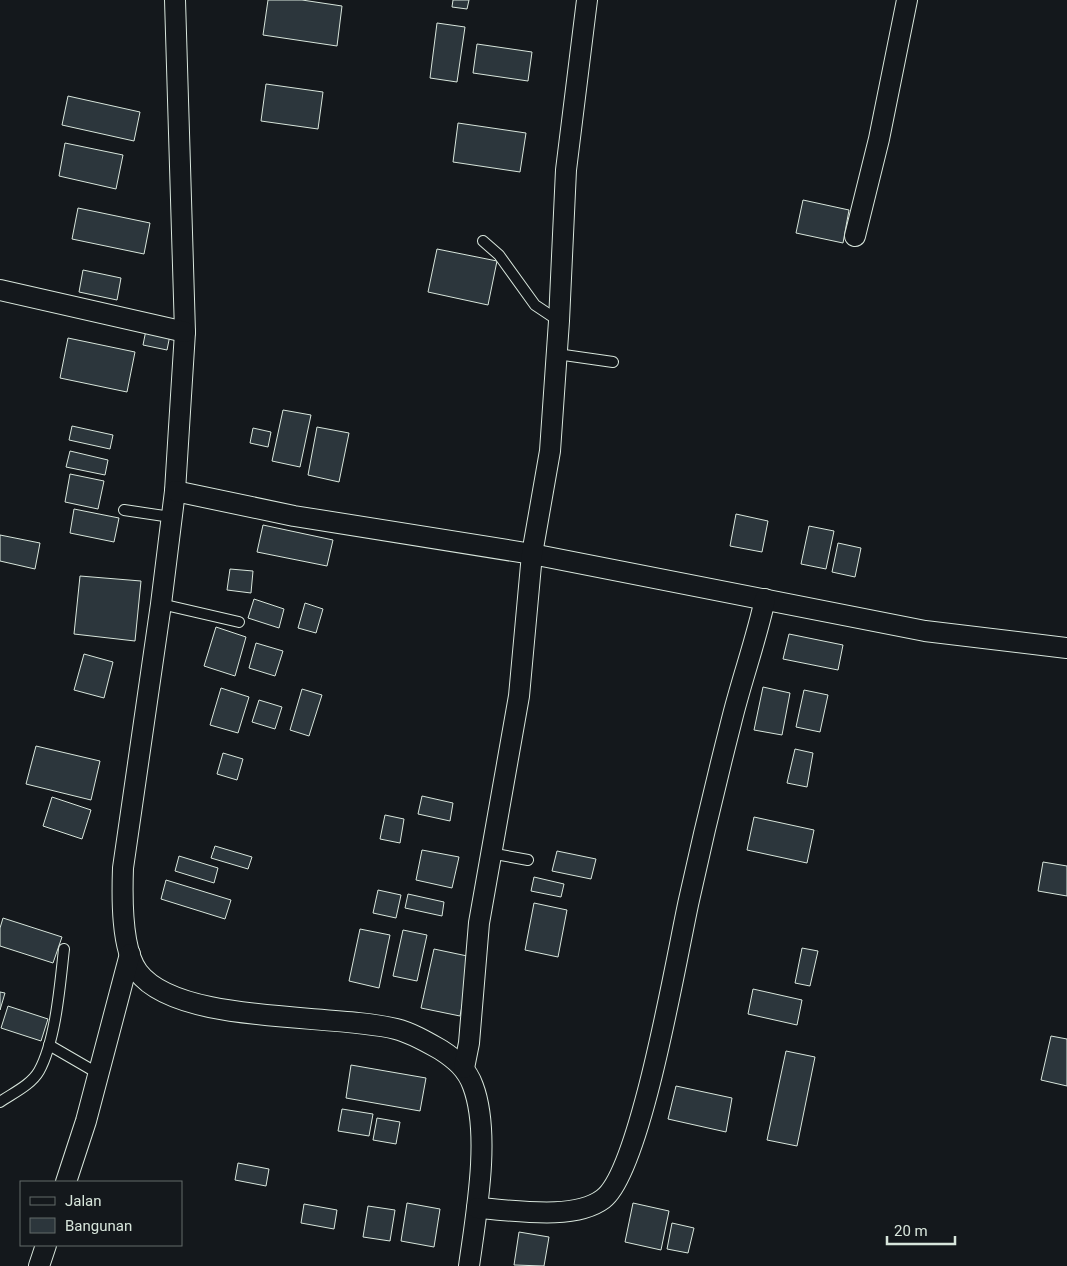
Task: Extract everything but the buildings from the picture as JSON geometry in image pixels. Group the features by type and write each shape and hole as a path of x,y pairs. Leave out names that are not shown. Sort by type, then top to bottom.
{"street":[{"path":"175,0 185,332 175,491 161,604 123,868 122,896 130,954 138,971 150,983 179,998 233,1009 397,1029 425,1041 464,1068 473,1086 478,1107 480,1142 477,1208 469,1266"},
{"path":"464,1068 469,1043 479,923 519,696 532,554 550,451 559,321 566,170 587,0"},
{"path":"855,236 879,139 906,0"},
{"path":"0,290 185,332"},
{"path":"175,491 294,516 532,554 925,631 1067,648"},
{"path":"477,1208 556,1212 582,1210 602,1200 611,1192 620,1174 633,1141 652,1074 689,900 731,720 756,640 765,599"},
{"path":"66,1181 98,1074 130,954"},
{"path":"39,1266 46,1246"}],"lane":[{"path":"482,241 498,255 535,305 559,321"},
{"path":"557,354 613,362"},
{"path":"124,510 171,518"},
{"path":"161,604 239,622"},
{"path":"490,853 528,860"},
{"path":"0,1102 28,1084 39,1071 49,1045 59,993 64,949"},
{"path":"49,1045 98,1074"}]}
